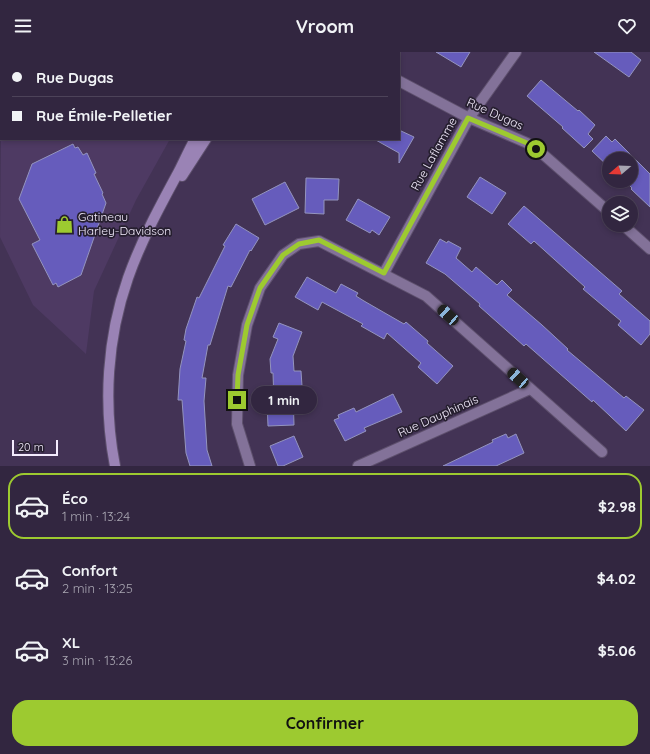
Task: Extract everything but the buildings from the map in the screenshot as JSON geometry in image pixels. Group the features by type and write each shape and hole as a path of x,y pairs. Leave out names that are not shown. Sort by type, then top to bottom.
{"street":[{"name":"Rue Laflamme","path":"384,273 468,118 516,52"},
{"name":"Rue Dugas","path":"400,82 468,118 527,143 545,156 602,206"},
{"path":"115,466 110,439 108,405 113,335 128,279 137,254 194,140"},
{"path":"155,216 205,140"},
{"path":"631,232 650,249"},
{"path":"250,466 237,424 238,375 247,325 260,288 283,255 299,244 319,240 384,273 426,296 437,304 602,452"},
{"name":"Rue Dauphinais","path":"358,466 530,389"}],"shaded area":[{"path":"1,140 169,140 136,200 94,291 86,354 33,305 0,237"}],"place":[{"name":"Gatineau Harley-Davidson","path":"65,224"}],"route":[{"path":"237,400 238,375 247,325 260,288 283,255 299,244 319,240 384,273 468,118 527,143 536,149"}]}
